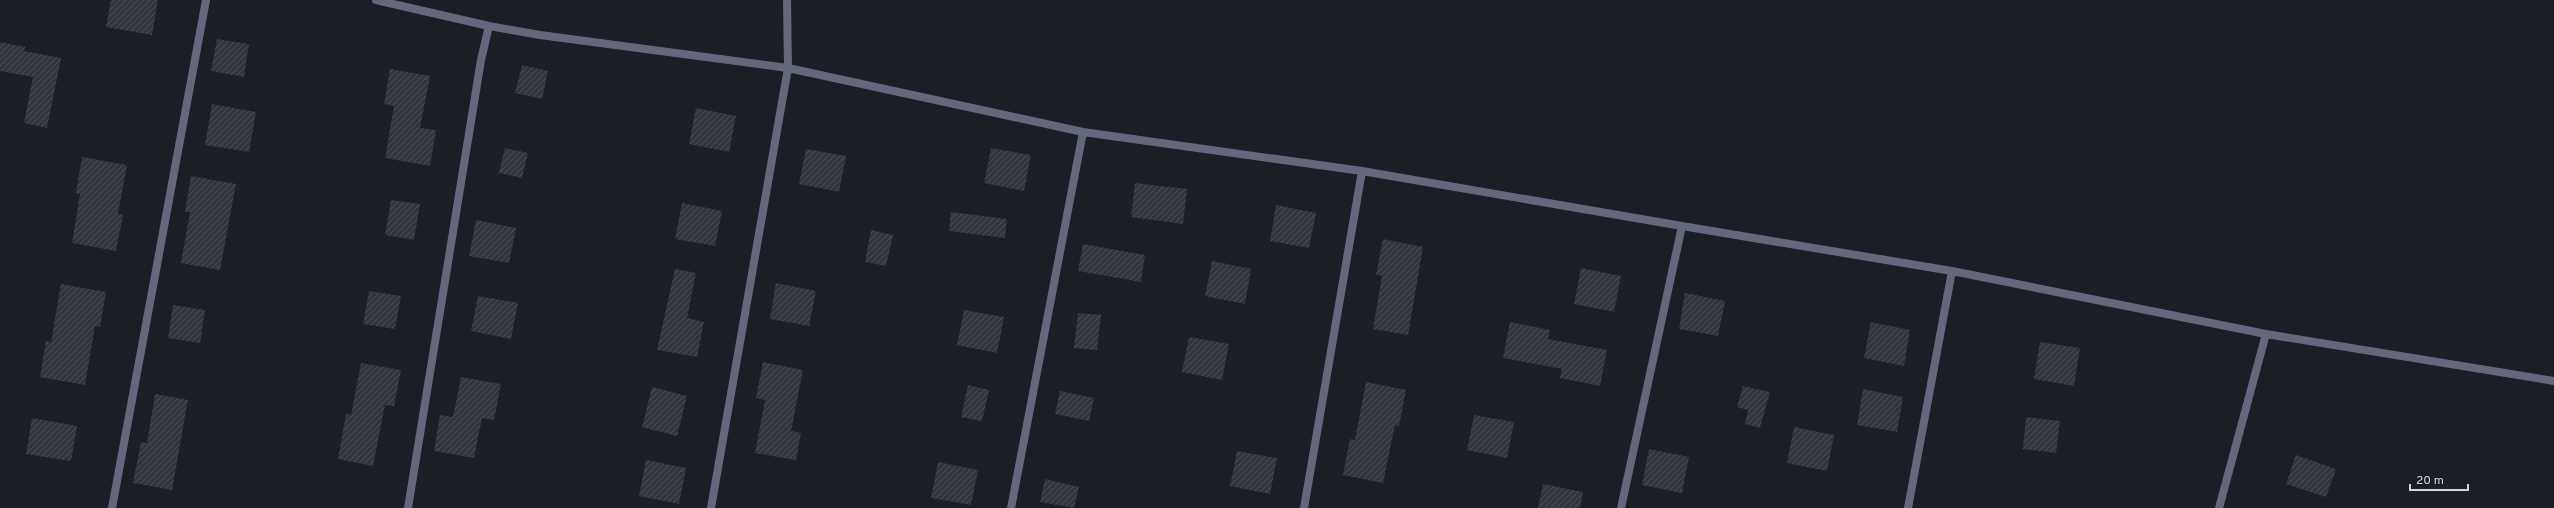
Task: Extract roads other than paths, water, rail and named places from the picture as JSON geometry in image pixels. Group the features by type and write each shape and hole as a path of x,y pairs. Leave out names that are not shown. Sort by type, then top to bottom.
{"street":[{"path":"112,508 206,0"},
{"path":"376,0 489,26 540,35 788,68 1083,132 1362,171 1682,226 1952,270 2266,334 2554,381"},
{"path":"711,508 788,68 787,0"},
{"path":"408,508 481,60 489,26"},
{"path":"1011,508 1083,132"},
{"path":"1304,508 1362,171"},
{"path":"1621,508 1682,226"},
{"path":"1908,508 1952,270"},
{"path":"2219,508 2266,334"}]}
